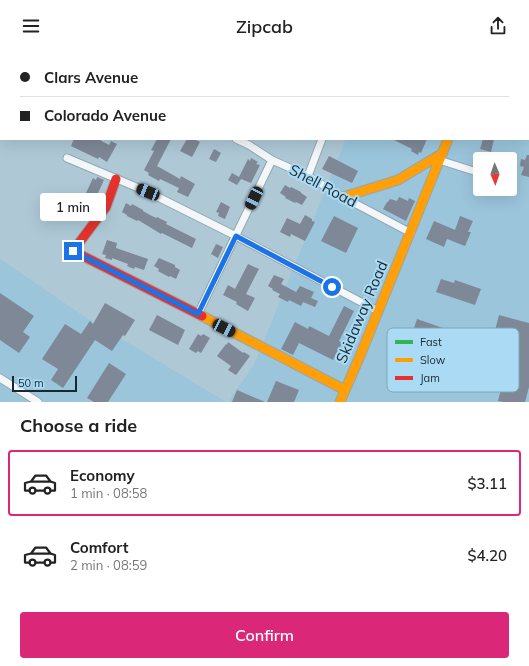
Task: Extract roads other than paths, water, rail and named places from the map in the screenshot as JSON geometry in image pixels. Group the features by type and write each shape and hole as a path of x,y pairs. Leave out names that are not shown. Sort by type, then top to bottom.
{"street":[{"path":"308,176 322,140"},
{"name":"Skidaway Road","path":"340,402 411,233 448,140"},
{"name":"Shell Road","path":"250,142 272,160 308,176 343,197 411,233"},
{"path":"343,197 398,180 441,157 473,170"},
{"path":"68,158 148,192 236,236 378,311"},
{"path":"198,314 272,160"},
{"path":"116,179 106,208 73,251 345,390"},
{"path":"0,378 38,402"}]}
